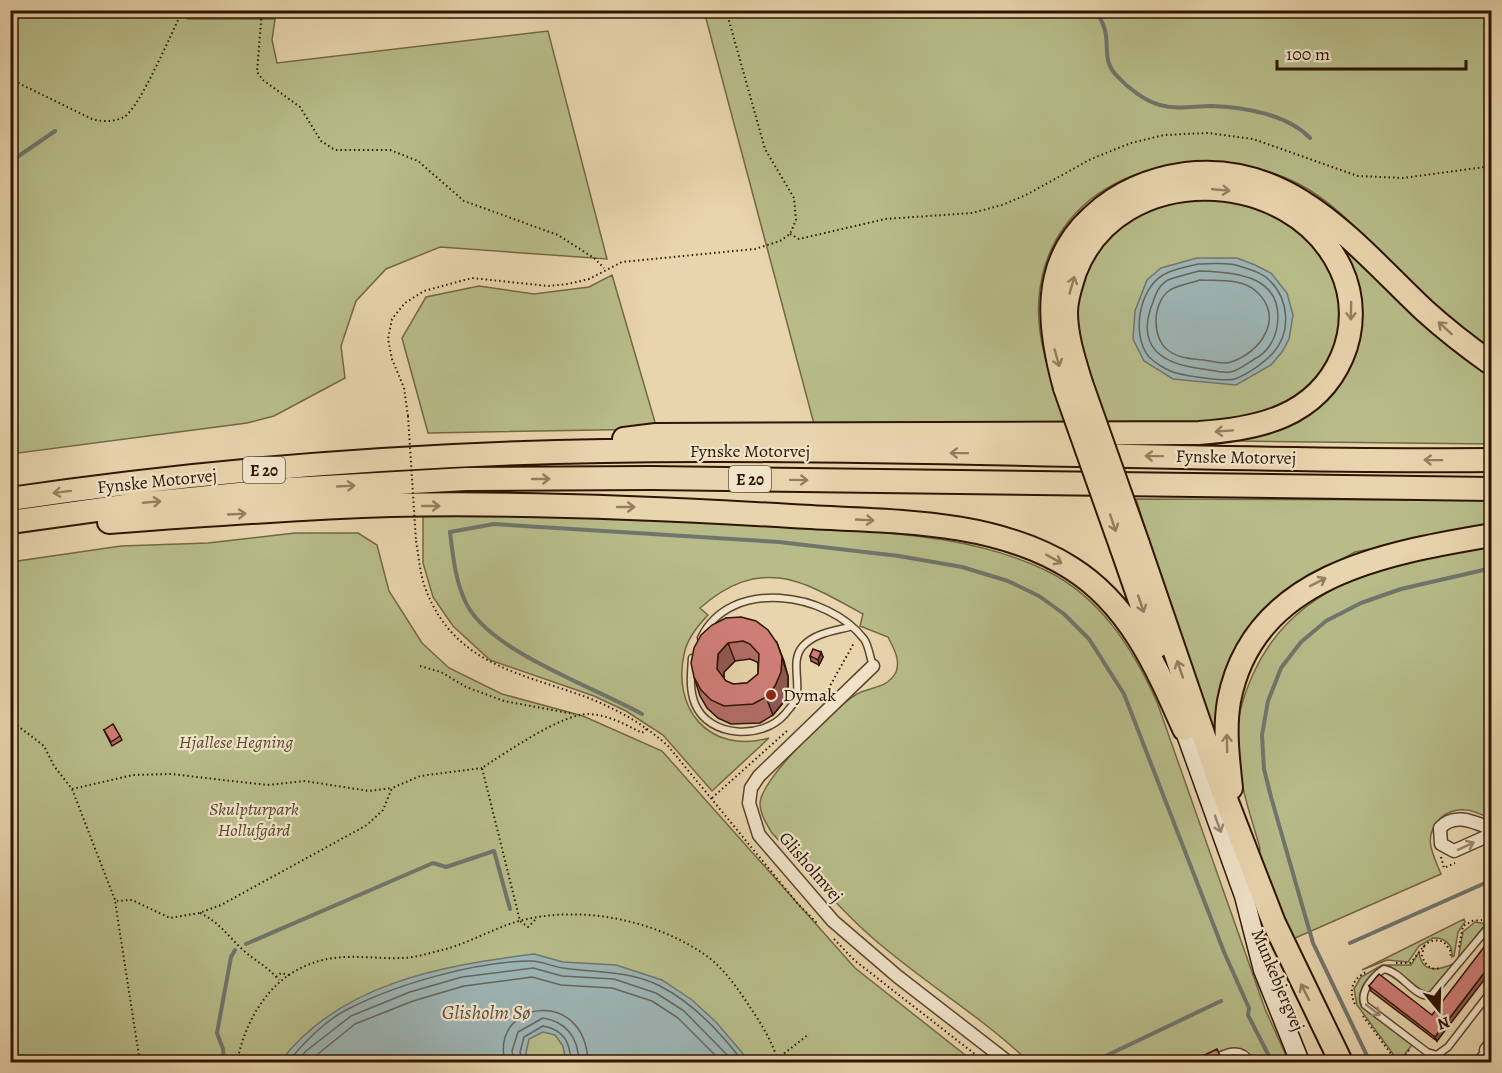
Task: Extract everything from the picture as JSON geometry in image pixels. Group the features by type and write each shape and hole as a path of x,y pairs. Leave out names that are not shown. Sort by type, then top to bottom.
{"highway":[{"path":"1341,1062 1301,983 1250,862 1130,547 1073,386 1053,346 1051,312 1054,281 1065,253 1082,225 1107,203 1136,186 1168,177 1202,172 1252,179 1281,189 1348,233 1458,341 1491,364"},
{"path":"518,453 656,435 1199,433 1262,425 1305,406 1335,372 1344,352 1350,327 1352,304 1345,278 1332,249 1307,224 1279,205 1244,192 1188,190 1170,192 1135,204 1095,235 1080,259 1070,286 1066,311 1073,386"},
{"name":"Fynske Motorvej","path":"10,499 232,472 518,453 723,450 1491,460"},
{"name":"Fynske Motorvej","path":"10,524 139,504 278,490 466,479 651,478 1491,489"},
{"path":"10,524 404,506 653,508 901,522 987,534 1040,551 1073,569 1107,597 1132,627 1155,664 1184,729"},
{"path":"1250,862 1231,788 1226,742 1229,701 1240,667 1255,641 1275,615 1311,586 1347,568 1388,555 1491,535"},
{"path":"1130,547 1184,729"}],"street":[{"name":"Glisholmvej","path":"873,666 759,776 751,788 749,803 752,818 759,836 833,921 897,976 1008,1062"},
{"path":"1184,729 1244,896 1263,970 1300,1062"},
{"path":"1491,829 1457,819 1445,822 1440,828 1440,837 1441,844 1454,851 1491,834"},
{"name":"Munkebjergvej","path":"1244,896 1313,1062"}],"lane":[{"path":"849,627 823,634 804,644 798,652 796,700 783,716 771,725 738,732 718,727 704,716 696,705 691,686 693,654 705,630 724,613 746,601 771,596 793,598 824,609 849,627 865,640 873,666"},
{"path":"1491,923 1431,996 1420,993 1389,969 1380,971 1364,991 1363,999 1365,1005 1432,1055 1443,1052 1491,990"},
{"path":"1476,1062 1490,1049"},
{"path":"1207,1062 1227,1052 1237,1051 1243,1053 1251,1062"}],"path":[{"path":"10,79 92,119 102,122 123,118 138,100 183,10"},
{"path":"262,10 257,72 263,80 300,106 321,141 335,150 390,150 418,161 464,201 558,235 594,258 605,268"},
{"path":"699,784 668,746 648,728 585,697 501,668 478,655 456,637 435,610 426,589 416,541 404,388 392,360 388,339 392,319 405,303 424,291 472,278 548,286 589,279 605,268 622,262 755,249 780,241 789,234 796,220 794,198 765,148 726,10"},
{"path":"420,666 441,672 466,687 504,701 577,715 607,717 642,733 648,728"},
{"path":"72,789 133,775 171,774 267,785 305,781 369,791 392,788 420,776 482,768 507,751 577,715"},
{"path":"10,720 44,746 54,766 72,789 116,901 139,1056 134,1062"},
{"path":"482,768 519,921 528,927 536,919"},
{"path":"116,901 132,900 170,918 200,913 221,905 367,825 383,810 392,788"},
{"path":"200,913 221,926 245,952 262,962 279,980"},
{"path":"237,1062 243,1034 254,1012 279,980 301,967 334,958 405,958 447,949 519,921 564,916 610,917 660,930 703,953 735,984 759,1020 778,1061 809,1034"},
{"path":"1459,951 1460,934 1464,926 1478,920 1491,923"},
{"path":"1389,962 1410,963 1425,945 1434,940 1444,942 1450,950 1449,964"},
{"path":"1425,945 1422,956 1426,965 1437,969 1449,964 1456,957"},
{"path":"1356,1007 1351,994 1353,983 1370,970"},
{"path":"276,977 281,973 289,975"},
{"path":"1363,1016 1398,1062 1415,1042"}],"green space":[{"path":"11,11 189,11 188,19 275,19 272,40 277,63 548,31 607,259 440,247 386,269 356,301 341,346 345,378 274,416 247,423 11,454"},
{"path":"704,11 1491,11 1491,352 1427,301 1350,222 1316,194 1297,183 1258,169 1216,163 1175,165 1135,175 1099,193 1070,220 1049,254 1039,297 1038,314 1046,362 1068,424 814,424"},
{"path":"1230,198 1283,216 1321,247 1342,302 1341,329 1329,366 1300,399 1246,422 1103,423 1076,346 1077,284 1111,228 1176,199"},
{"path":"1342,238 1491,373 1491,444 1237,441 1238,438 1343,371 1337,245"},
{"path":"612,275 657,429 428,433 402,338 426,297 479,286 534,294 589,287"},
{"path":"1136,499 1491,500 1491,525 1355,552 1289,588 1248,627 1219,691 1216,749"},
{"path":"491,515 733,522 902,534 990,550 1045,570 1065,581 1098,609 1113,626 1148,682 1265,1009 1289,1062 1029,1062 990,1028 867,933 830,897 772,833 762,815 760,803 764,792 773,777 801,744 847,701 863,691 884,684 896,672 898,663 896,654 888,637 860,626 863,614 820,591 782,578 762,578 743,582 722,592 700,608 708,615 689,640 682,671 683,691 689,708 699,722 712,733 728,740 748,741 769,738 712,791 663,735 626,711 594,696 490,660 453,626 433,597 423,563 423,516"},
{"name":"Skulpturpark Hollufgård","path":"295,533 358,533 377,545 389,591 422,643 449,668 502,694 583,716 662,751 855,968 974,1062 11,1062 11,562 121,546 208,543"},
{"path":"1491,547 1491,818 1469,810 1445,814 1431,832 1430,839 1432,853 1441,874 1293,939 1259,858 1260,848 1244,791 1237,755 1240,713 1254,672 1273,640 1297,614 1324,595 1354,580 1387,568"},
{"path":"1464,919 1465,922 1458,932 1452,957 1447,943 1433,938 1419,946 1408,962 1387,960 1362,970"},
{"path":"1475,922 1486,924 1458,959 1463,932"},
{"path":"1419,952 1424,964 1432,969 1455,963 1431,992 1423,992 1387,966 1370,976 1360,995 1362,1007 1412,1045 1399,1062 1357,1005 1354,989 1361,977 1382,965 1411,965"}],"water":[{"path":"1197,258 1237,258 1255,265 1271,273 1287,293 1293,315 1289,339 1282,352 1271,365 1236,385 1173,379 1144,361 1133,339 1135,311 1147,280 1161,268"},
{"name":"Glisholm Sø","path":"534,954 563,962 616,965 662,980 692,1000 716,1022 750,1062 566,1062 563,1046 555,1035 543,1032 529,1039 526,1053 528,1062 280,1062 304,1035 332,1013 362,996 429,973"}],"building":[{"path":"741,617 756,621 768,630 777,643 782,657 781,672 775,686 766,697 753,704 724,706 711,700 701,690 694,677 691,663 694,648 701,635 712,625 726,618","holes":["743,641 750,644 759,654 758,674 747,683 733,684 726,681 717,669 718,654 728,643"]},
{"path":"813,649 821,652 818,660 810,656"},
{"path":"113,724 120,736 111,742 104,730"},
{"path":"1491,938 1491,964 1435,1037 1369,986 1379,974 1432,1015"},
{"path":"1217,1049 1223,1062 1198,1062 1196,1059"}],"waterway":[{"path":"1094,10 1105,29 1108,62 1118,77 1143,97 1154,103 1179,108 1211,106 1264,113 1289,123 1310,138"},
{"path":"10,162 55,131"},
{"path":"642,714 519,652 496,637 478,620 466,603 459,586 450,532 494,524 779,542 899,556 962,567 1008,581 1039,596 1064,614 1089,639 1124,694 1224,952 1249,1008 1248,1015 1272,1062"},
{"path":"1370,1062 1313,943 1271,797 1264,769 1262,735 1268,701 1281,668 1301,642 1326,621 1361,603 1401,589 1492,568"},
{"path":"246,944 433,863 446,867 494,851 510,909"},
{"path":"1350,943 1492,880"},
{"path":"224,1062 223,1049 217,1033 231,957 235,950"},
{"path":"1093,1062 1221,1001"}],"place":[{"name":"Dymak","path":"771,695"}],"park label":[{"name":"Hjallese Hegning","path":"236,742"}]}
